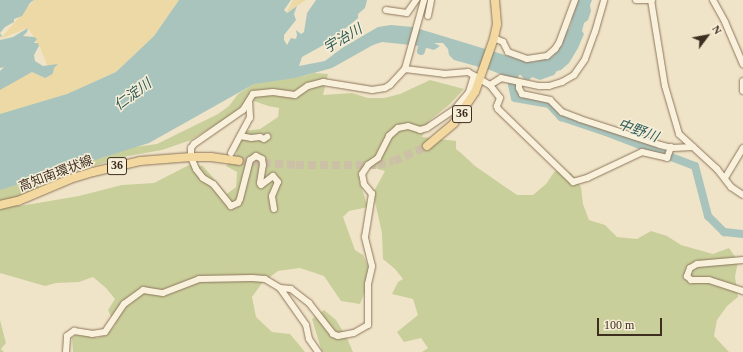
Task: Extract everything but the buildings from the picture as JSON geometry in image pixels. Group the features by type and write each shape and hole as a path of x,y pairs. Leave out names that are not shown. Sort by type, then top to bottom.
{"main road":[{"name":"36","path":"428,146 448,130 463,113 493,42 497,24 497,7 495,0"},
{"name":"高知南環状線","path":"0,204 18,201 70,179 92,172 140,160 211,157 239,161"}],"street":[{"path":"386,10 407,13 416,0"},
{"path":"274,209 272,196 278,182 273,176 261,185 260,184 263,162 258,157 252,157 250,160 240,199 238,203 231,206 213,184 203,178 196,169 191,157 191,148 194,144 243,110 253,94 273,92 295,94 308,86 323,82 361,89 378,90 390,85 405,69 424,0"},
{"path":"428,16 431,0"},
{"path":"493,42 503,42 508,52 527,59 547,56 555,50 559,43 575,0"},
{"path":"490,85 501,78 519,83 549,86 562,82 574,75 585,59 595,32 604,0"},
{"path":"636,0 651,0 669,100 679,134 725,178 731,187 743,195"},
{"path":"713,0 725,22 743,64"},
{"path":"405,69 444,74 468,72 479,76 490,85 500,98 496,106 498,109 573,182 587,178 642,152 667,158 671,147"},
{"path":"280,288 291,288 309,303 333,334 338,336 354,333 368,325 368,284 372,266 365,237 372,194 364,184 362,174 368,165 378,158 389,136 398,128 408,126 420,130 427,128 454,110 469,92 479,76"},
{"path":"743,81 743,91"},
{"path":"519,83 519,88 522,94 550,100 562,112 671,147 693,147"},
{"path":"231,153 250,118 249,101"},
{"path":"240,136 251,138 260,137 264,140 267,137"},
{"path":"725,178 743,148"},
{"path":"743,260 697,264 690,268 687,276 691,280 708,280 743,291"},
{"path":"66,352 68,336 74,331 92,334 105,332 129,298 143,290 163,293 199,279 252,278 265,279 280,288 306,325 309,339 318,352"}],"green space":[{"path":"314,73 328,74 323,95 352,93 368,98 384,98 400,94 430,80 464,89 449,105 429,121 422,137 456,141 456,149 475,166 517,195 533,195 546,184 555,171 571,173 581,187 583,204 589,220 605,225 617,237 637,239 651,231 667,236 681,245 713,254 729,248 738,261 735,277 738,297 727,306 717,320 714,336 729,352 422,352 428,348 421,338 404,342 397,332 418,315 413,299 392,294 398,282 403,279 395,269 383,259 382,233 373,193 385,171 371,167 359,180 368,207 349,211 343,217 355,250 363,255 372,274 360,304 341,301 324,276 300,268 278,271 262,283 252,297 256,317 272,332 290,334 305,352 73,352 72,338 82,331 97,338 107,334 115,325 108,310 115,299 106,288 93,277 79,282 56,283 45,286 0,273 0,188 47,177 72,165 105,157 128,148 157,144 218,114 229,106 238,94 260,80 303,76","holes":["248,99 279,108 278,117 260,129 244,131 239,140 236,156 226,166 237,172 236,187 227,194 203,166 191,164 154,183 122,185 79,196 20,206 17,198 66,174 128,156 162,150 191,140 235,113"]},
{"path":"324,310 336,320 347,338 353,352 322,352 312,319"},
{"path":"0,320 6,343 1,349 4,352 0,352"}],"sand":[{"path":"34,0 179,0 154,36 116,72 67,94 0,116 0,88 32,72 45,78 51,75 40,47 28,28 0,39"},
{"path":"293,0 306,0 286,13"}],"water":[{"path":"0,0 34,0 30,3 22,16 14,19 14,22 5,27 0,33"},
{"name":"仁淀川","path":"179,0 291,0 284,10 287,13 297,6 294,14 296,20 284,35 284,40 287,45 291,38 296,39 296,30 301,34 304,32 307,13 316,0 367,0 365,8 358,14 358,18 329,42 302,57 299,66 325,61 342,48 378,27 391,25 413,27 525,61 533,62 552,57 561,46 565,30 569,29 572,20 570,16 574,12 575,0 592,0 590,5 591,11 588,20 584,23 582,31 584,34 569,63 561,70 557,71 554,75 540,80 532,77 529,80 524,79 521,75 518,75 515,80 490,70 454,60 449,55 448,49 443,43 434,43 440,46 434,50 420,46 382,42 373,45 332,68 295,78 254,84 149,143 0,190 0,114 67,94 116,72 154,36"},
{"path":"28,28 27,32 23,36 34,37 37,39 34,43 38,43 39,46 34,55 35,61 43,66 58,64 54,68 53,73 45,78 32,72 0,90 0,71 4,67 0,68 0,40 13,37"}],"waterway":[{"path":"421,51 424,40"},
{"name":"中野川","path":"515,74 512,85 515,98 549,104 561,117 606,132 695,166 708,216 724,232 743,234"}],"tunnel":[{"path":"239,161 296,165 378,165 394,161 427,146"}],"water label":[{"name":"宇治川","path":"343,39"}]}
